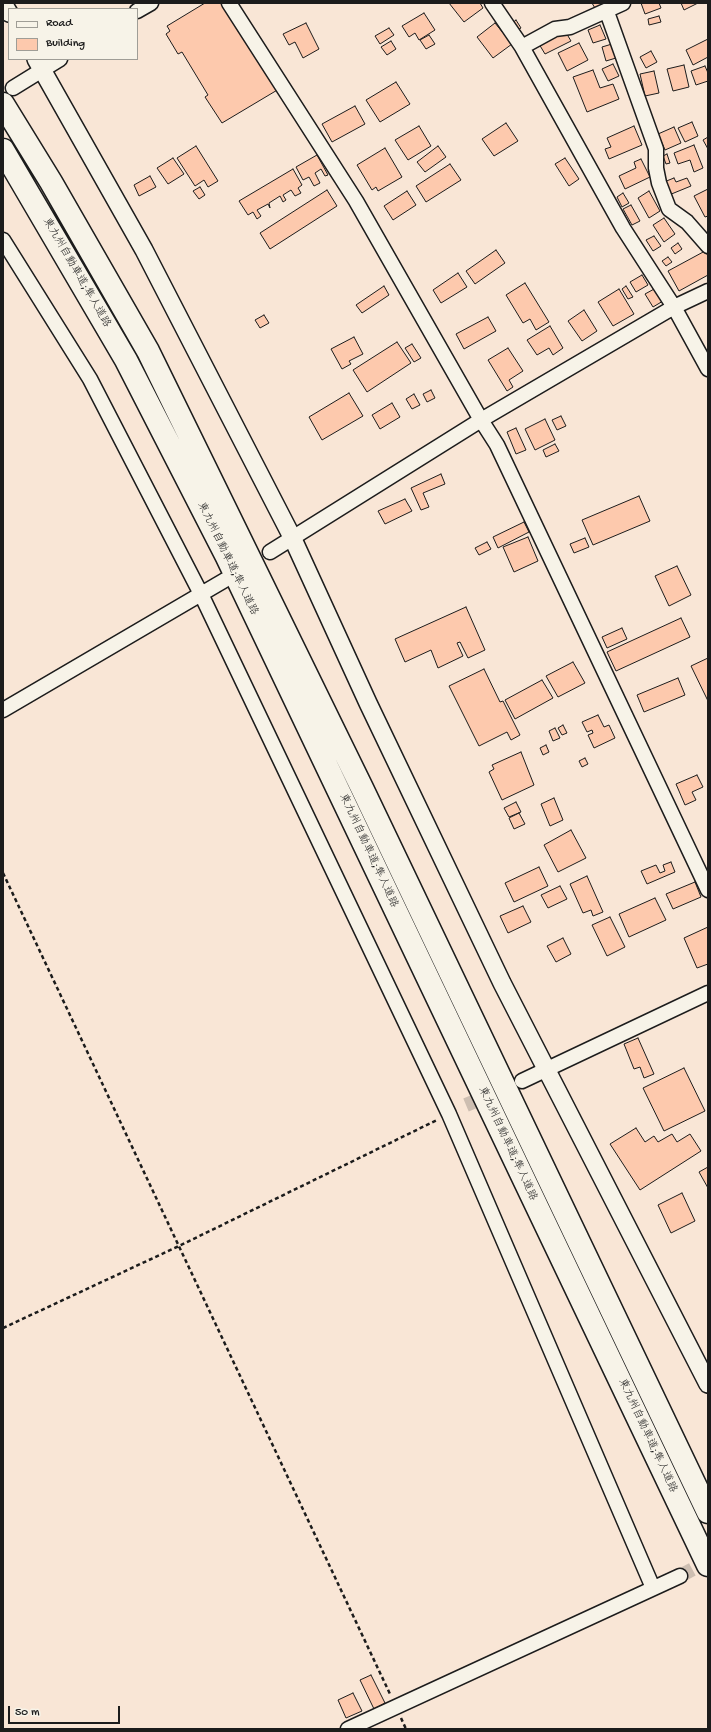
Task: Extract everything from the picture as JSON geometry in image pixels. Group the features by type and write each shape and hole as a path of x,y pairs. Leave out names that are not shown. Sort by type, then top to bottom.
{"highway":[{"name":"東九州自動車道;隼人道路","path":"8,96 51,182 148,351 356,774 708,1512"},
{"name":"東九州自動車道;隼人道路","path":"3,150 126,360 227,557 708,1565"}],"street":[{"path":"138,11 151,3"},
{"path":"229,3 356,201 481,420 497,445 708,890"},
{"path":"492,3 522,47 624,228 674,307 708,369"},
{"path":"522,47 554,29 570,27 607,12 623,3"},
{"path":"607,12 656,149 656,168 659,183 669,209 688,222 708,246"},
{"path":"8,96 39,64 56,60"},
{"path":"39,64 144,250 292,537 375,717 498,976 708,1384"},
{"path":"3,240 90,379 201,594 449,1114 653,1588"},
{"path":"270,552 481,420 674,307 708,291"},
{"path":"3,710 225,580"},
{"path":"522,1081 708,993"},
{"path":"348,1729 680,1576"}],"path":[{"path":"3,873 396,1707"},
{"path":"3,1328 179,1246 449,1114"}],"building":[{"path":"205,3 227,3 279,89 222,123 205,97 208,95 182,52 178,54 166,34 170,31 167,26"},
{"path":"449,3 480,3 483,8 464,22"},
{"path":"592,3 609,3 596,10"},
{"path":"641,3 659,3 661,8 645,14"},
{"path":"681,3 698,3 684,10"},
{"path":"424,13 435,30 419,40 415,33 409,37 402,26"},
{"path":"659,16 661,22 649,25 648,19"},
{"path":"516,20 521,28 516,31 511,24"},
{"path":"306,23 319,49 303,58 295,42 289,45 283,34"},
{"path":"495,23 512,44 493,58 477,37"},
{"path":"600,25 606,39 593,43 588,30"},
{"path":"389,28 394,35 380,44 375,36"},
{"path":"565,31 571,41 545,54 539,44"},
{"path":"429,35 435,44 426,49 420,40"},
{"path":"708,39 708,57 693,65 686,50"},
{"path":"391,41 396,49 387,55 381,47"},
{"path":"579,43 588,60 567,71 558,53"},
{"path":"612,44 616,58 606,61 602,47"},
{"path":"651,51 657,62 646,68 640,57"},
{"path":"613,64 619,76 608,81 602,69"},
{"path":"684,65 689,87 673,91 667,69"},
{"path":"705,66 708,73 708,81 696,85 691,71"},
{"path":"593,70 600,88 613,84 619,99 587,112 573,77"},
{"path":"654,71 659,93 645,96 640,74"},
{"path":"396,82 410,104 380,122 366,100"},
{"path":"355,106 365,124 332,142 322,124"},
{"path":"692,122 698,136 685,142 678,128"},
{"path":"506,123 518,141 494,156 482,139"},
{"path":"419,126 431,146 408,160 395,140"},
{"path":"634,126 642,145 609,159 605,149 611,147 607,138"},
{"path":"674,127 681,143 665,150 658,134"},
{"path":"708,137 708,149 703,140"},
{"path":"694,145 703,168 694,172 690,160 678,164 674,153"},
{"path":"196,146 218,181 208,187 204,180 195,186 177,158"},
{"path":"438,146 446,157 425,172 417,162"},
{"path":"385,148 402,177 378,191 376,187 372,190 357,165"},
{"path":"667,154 670,163 666,164 663,156"},
{"path":"317,155 328,175 325,176 321,169 315,173 320,183 314,186 309,177 303,180 296,167"},
{"path":"173,158 184,174 168,184 157,168"},
{"path":"565,158 579,179 569,186 555,164"},
{"path":"641,159 650,177 625,189 619,176 636,168 634,162"},
{"path":"450,164 461,180 426,202 416,186"},
{"path":"293,169 302,185 298,188 301,193 295,196 291,190 283,195 286,200 283,202 280,196 269,203 270,208 268,204 257,210 261,216 257,219 253,212 248,215 239,201"},
{"path":"150,176 156,187 139,196 134,185"},
{"path":"674,178 676,182 687,178 691,186 669,195 664,182"},
{"path":"200,187 205,195 199,199 193,191"},
{"path":"708,189 708,216 705,217 694,196"},
{"path":"327,190 337,206 270,249 260,233"},
{"path":"407,191 416,205 393,220 384,206"},
{"path":"649,191 660,211 649,218 638,198"},
{"path":"623,193 629,203 622,207 617,197"},
{"path":"631,205 640,221 632,225 623,209"},
{"path":"664,218 675,234 664,242 653,225"},
{"path":"654,236 661,246 653,251 646,240"},
{"path":"678,243 682,249 675,254 671,248"},
{"path":"496,250 505,263 475,284 466,271"},
{"path":"705,251 708,256 708,275 679,291 668,271"},
{"path":"668,257 672,262 666,266 662,261"},
{"path":"458,273 467,287 441,303 433,290"},
{"path":"642,275 648,285 636,292 630,282"},
{"path":"525,283 549,322 536,330 530,319 523,323 506,295"},
{"path":"384,286 389,295 362,313 356,305"},
{"path":"626,286 633,297 628,299 622,289"},
{"path":"656,288 663,301 653,307 645,294"},
{"path":"619,289 634,314 613,326 598,302"},
{"path":"584,310 597,331 582,341 568,321"},
{"path":"264,315 269,323 260,328 255,320"},
{"path":"488,317 496,331 464,349 456,334"},
{"path":"550,326 563,348 553,355 549,348 537,355 527,340"},
{"path":"354,337 363,354 349,361 351,364 342,369 331,349"},
{"path":"397,342 411,363 367,392 353,370"},
{"path":"412,344 421,358 414,362 405,348"},
{"path":"508,348 523,371 509,380 513,387 507,391 488,360"},
{"path":"431,390 435,398 427,402 423,394"},
{"path":"349,393 363,416 322,440 309,417"},
{"path":"414,394 420,405 412,409 406,399"},
{"path":"392,403 400,417 380,429 372,415"},
{"path":"561,416 566,426 557,430 552,420"},
{"path":"545,419 555,440 535,450 525,429"},
{"path":"516,428 526,450 516,454 507,432"},
{"path":"555,444 559,451 546,457 543,450"},
{"path":"441,474 445,484 423,493 429,507 421,510 411,488"},
{"path":"639,496 650,521 593,545 582,520"},
{"path":"405,499 412,511 385,524 378,511"},
{"path":"524,522 529,532 498,548 493,537"},
{"path":"528,537 538,561 514,572 503,547"},
{"path":"585,538 589,547 574,553 570,544"},
{"path":"487,542 491,549 479,555 475,548"},
{"path":"677,566 691,595 669,606 655,576"},
{"path":"466,607 485,650 468,658 460,642 457,643 463,656 438,668 431,650 405,662 395,639"},
{"path":"681,618 690,637 616,671 607,652"},
{"path":"622,628 627,639 607,648 602,637"},
{"path":"708,658 708,701 691,666"},
{"path":"573,662 585,683 558,697 546,676"},
{"path":"484,669 500,702 503,701 520,735 511,740 507,732 479,746 449,686"},
{"path":"678,678 685,695 644,712 637,695"},
{"path":"542,680 553,698 515,719 505,700"},
{"path":"598,715 604,727 609,725 615,738 594,748 588,735 593,733 592,730 587,732 582,722"},
{"path":"563,725 567,733 562,735 558,728"},
{"path":"555,728 560,738 553,741 549,731"},
{"path":"546,745 549,752 543,755 540,748"},
{"path":"521,752 534,785 502,800 489,772 494,769 492,765"},
{"path":"585,758 588,764 582,767 579,761"},
{"path":"697,775 703,787 692,792 696,800 685,805 676,784"},
{"path":"554,798 563,820 550,826 541,804"},
{"path":"516,802 521,812 509,817 504,808"},
{"path":"519,813 525,824 514,829 509,818"},
{"path":"571,830 586,858 558,872 544,845"},
{"path":"671,862 675,872 647,884 641,871 656,865 660,873 665,871 663,865"},
{"path":"539,867 548,886 514,902 505,883"},
{"path":"587,876 603,912 593,916 591,910 583,913 570,884"},
{"path":"695,882 701,897 673,909 666,894"},
{"path":"560,886 567,899 548,908 541,895"},
{"path":"655,898 666,920 629,937 619,914"},
{"path":"523,906 531,922 508,933 500,916"},
{"path":"610,917 625,947 607,956 592,925"},
{"path":"708,927 708,964 697,968 684,938"},
{"path":"563,938 571,954 556,962 547,946"},
{"path":"638,1038 654,1074 644,1078 640,1067 634,1069 624,1044"},
{"path":"684,1068 705,1111 664,1131 643,1088"},
{"path":"636,1128 645,1142 654,1136 658,1142 672,1134 677,1142 690,1134 701,1151 640,1190 610,1144"},
{"path":"708,1167 708,1188 699,1172"},
{"path":"682,1193 695,1221 671,1233 658,1205"},
{"path":"371,1675 385,1703 374,1709 360,1680"},
{"path":"353,1693 362,1711 346,1718 338,1700"}],"tunnel":[{"path":"466,1105 492,1094"},
{"path":"680,1576 708,1561"}]}
